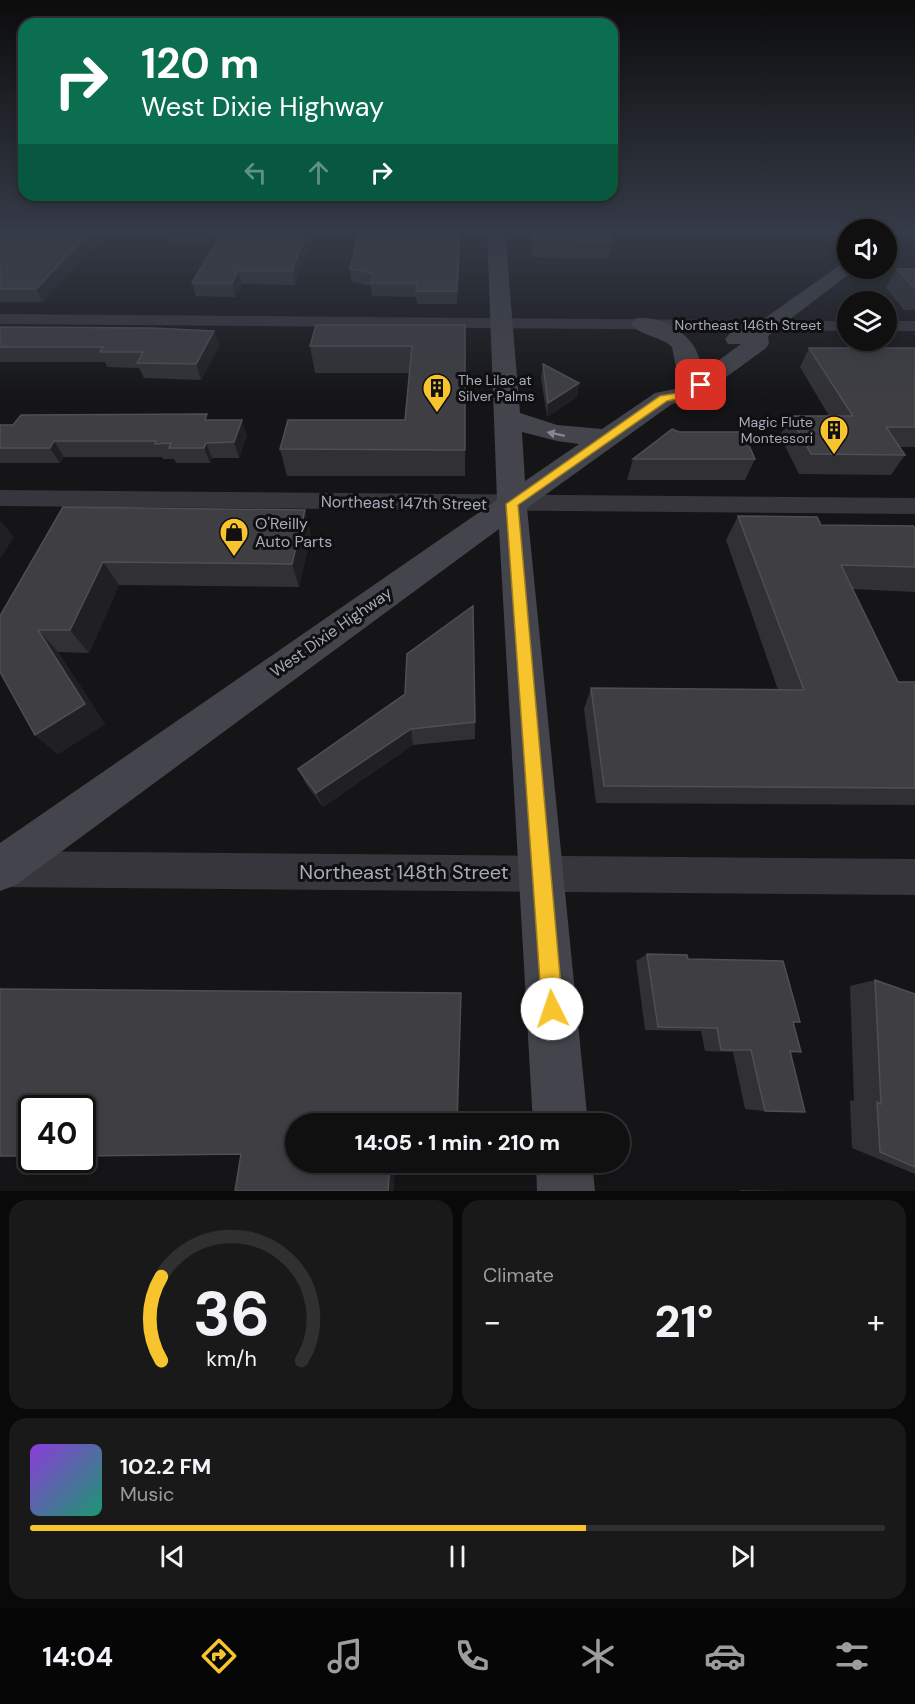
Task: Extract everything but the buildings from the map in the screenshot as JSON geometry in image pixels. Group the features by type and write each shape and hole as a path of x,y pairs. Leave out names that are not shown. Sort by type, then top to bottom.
{"main road":[{"path":"500,288 512,504 560,1113"},
{"name":"West Dixie Highway","path":"664,398 669,386 741,335 763,330 821,288"},
{"path":"642,324 665,332 682,343 689,354 689,372"},
{"name":"West Dixie Highway","path":"0,869 664,398 687,394 758,343 763,330"},
{"path":"508,417 534,429 564,436 608,437"},
{"path":"565,1173 566,1191"}],"street":[{"name":"Northeast 146th Street","path":"0,320 503,322 642,324 763,330 837,327"},
{"path":"897,326 915,326"},
{"name":"Northeast 147th Street","path":"0,498 915,506"},
{"name":"Northeast 148th Street","path":"0,869 915,877"}],"place":[{"name":"The Lilac at Silver Palms","path":"437,414"},
{"name":"Magic Flute Montessori","path":"834,456"},
{"name":"O'Reilly Auto Parts","path":"234,558"}],"route":[{"path":"552,1009 512,504 664,398 687,394 701,385"}]}
